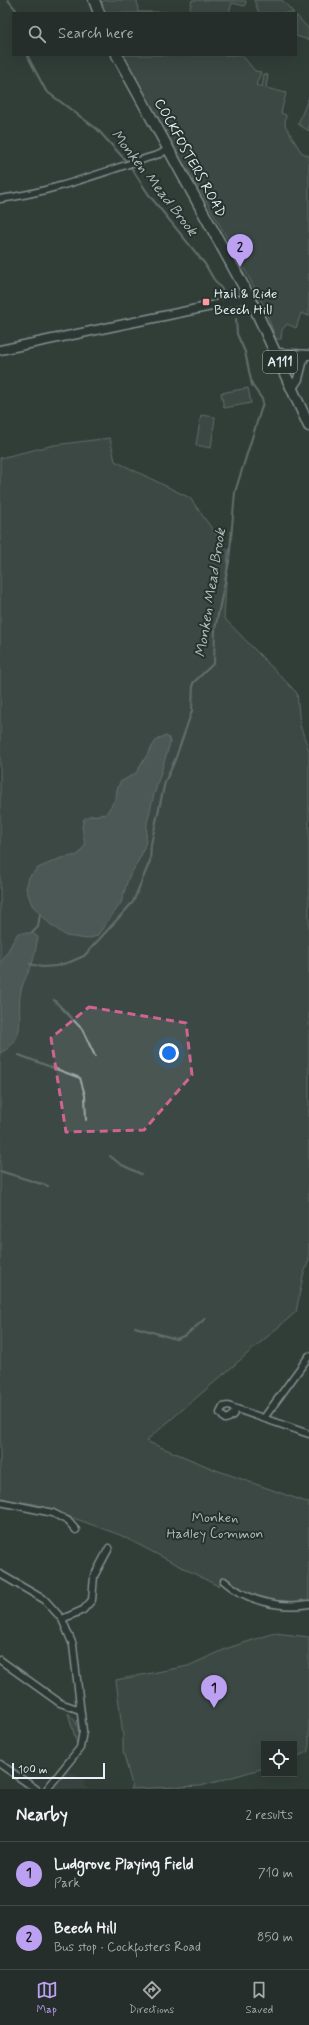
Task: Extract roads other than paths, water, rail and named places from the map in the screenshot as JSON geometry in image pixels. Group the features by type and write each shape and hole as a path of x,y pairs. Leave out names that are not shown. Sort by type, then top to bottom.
{"main road":[{"path":"94,0 99,12"},
{"name":"COCKFOSTERS ROAD","path":"118,56 250,298 309,426"}],"street":[{"path":"0,199 28,194 116,168 160,154 168,149"},
{"path":"0,350 250,298"},
{"path":"276,353 307,355 298,379 292,388"},
{"path":"264,1418 309,1356"},
{"path":"236,1409 309,1434"},
{"path":"0,1502 53,1513 68,1520 76,1530"},
{"path":"62,1619 83,1610 92,1600 94,1576 109,1548"},
{"path":"0,1574 45,1600 62,1619 73,1644 82,1731 80,1748 47,1789"},
{"path":"224,1581 231,1588 259,1602 296,1607 309,1604"},
{"path":"0,1660 60,1703 80,1710"},
{"path":"0,1764 36,1789"}],"waterway":[{"name":"Monken Mead Brook","path":"8,0 17,12"},
{"name":"Monken Mead Brook","path":"28,56 46,91 97,129 128,163 149,195 205,264 213,278 227,296"},
{"name":"Monken Mead Brook","path":"30,964 42,967 56,966 84,956 133,902 150,861 151,844 165,782 175,760 192,711 193,683 214,663 215,629 229,562 235,492 263,403 262,399 252,385 245,352 237,334 236,319"},
{"path":"32,933 38,927 40,914"},
{"path":"54,1000 82,1029 95,1056"},
{"path":"19,1055 80,1078 85,1095 86,1120"},
{"path":"110,1156 120,1164 141,1174"},
{"path":"0,1171 48,1186"},
{"path":"135,1327 176,1339 186,1335 206,1318"}],"place":[{"name":"Beech Hill","path":"240,267"},
{"name":"Hail & Ride Beech Hill","path":"206,302"},
{"name":"Ludgrove Playing Field","path":"214,1708"}],"park label":[{"name":"Monken Hadley Common","path":"215,1526"}]}
